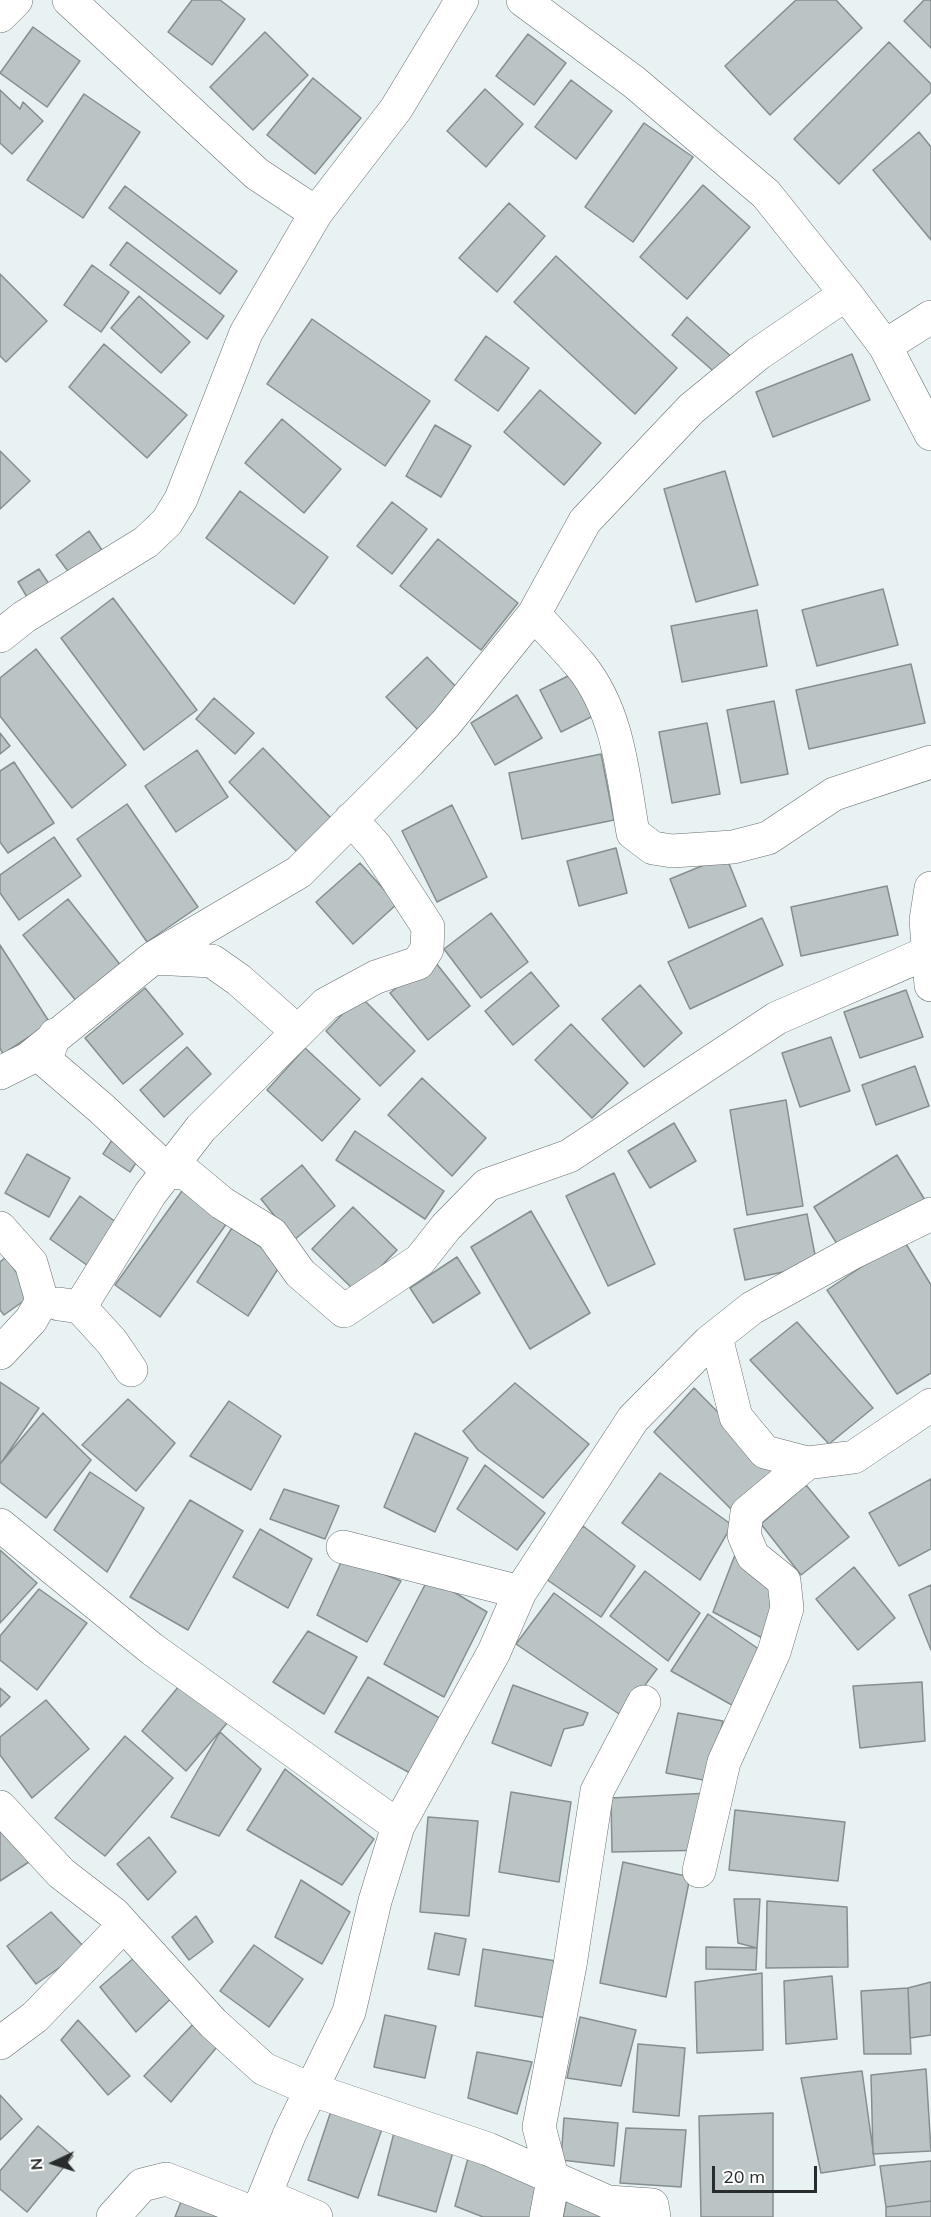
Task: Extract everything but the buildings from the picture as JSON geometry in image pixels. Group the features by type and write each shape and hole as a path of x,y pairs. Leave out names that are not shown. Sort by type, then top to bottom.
{"street":[{"path":"0,16 16,0"},
{"path":"69,0 257,174 316,213"},
{"path":"0,636 24,617 146,542 167,522 181,499 246,333 316,213 396,109 462,0"},
{"path":"523,0 634,82 766,194 885,346 931,434"},
{"path":"0,1073 28,1059 153,957 299,872 446,723 534,614 585,521 691,409 758,354 846,294"},
{"path":"885,346 931,317"},
{"path":"534,614 582,667 600,696 618,742 633,833 653,848 672,851 733,847 768,838 834,794 931,762"},
{"path":"80,1307 150,1194 201,1128 326,1004 376,977 418,963 427,949 428,927 376,847 351,819"},
{"path":"931,888 926,920 931,985"},
{"path":"55,1035 45,1060 102,1109 169,1172 186,1173 222,1203 272,1234 300,1273 344,1311 420,1260 446,1227 487,1185 569,1156 777,1018 929,952"},
{"path":"153,957 212,961 239,980 298,1032"},
{"path":"259,2209 310,2089 350,2012 375,1901 398,1826 494,1652 520,1592 633,1419 716,1337 752,1308 850,1254 931,1214"},
{"path":"0,1228 31,1263 42,1301 31,1320 0,1353"},
{"path":"42,1301 80,1307 112,1341 131,1370"},
{"path":"716,1337 736,1417 765,1452 807,1463 854,1458 931,1405"},
{"path":"699,1871 724,1762 774,1652 787,1608 783,1581 753,1556 744,1535 747,1513 807,1463"},
{"path":"0,1525 152,1649 398,1826"},
{"path":"343,1547 520,1592"},
{"path":"546,2217 553,2180 538,2127 570,1965 597,1791 644,1702"},
{"path":"0,1807 61,1873 114,1914 213,2023 264,2069 310,2089 488,2149 553,2180 608,2202 652,2205 654,2217"},
{"path":"0,2043 34,2017 124,1925"},
{"path":"113,2217 142,2185 166,2179 259,2209 316,2217"}]}
